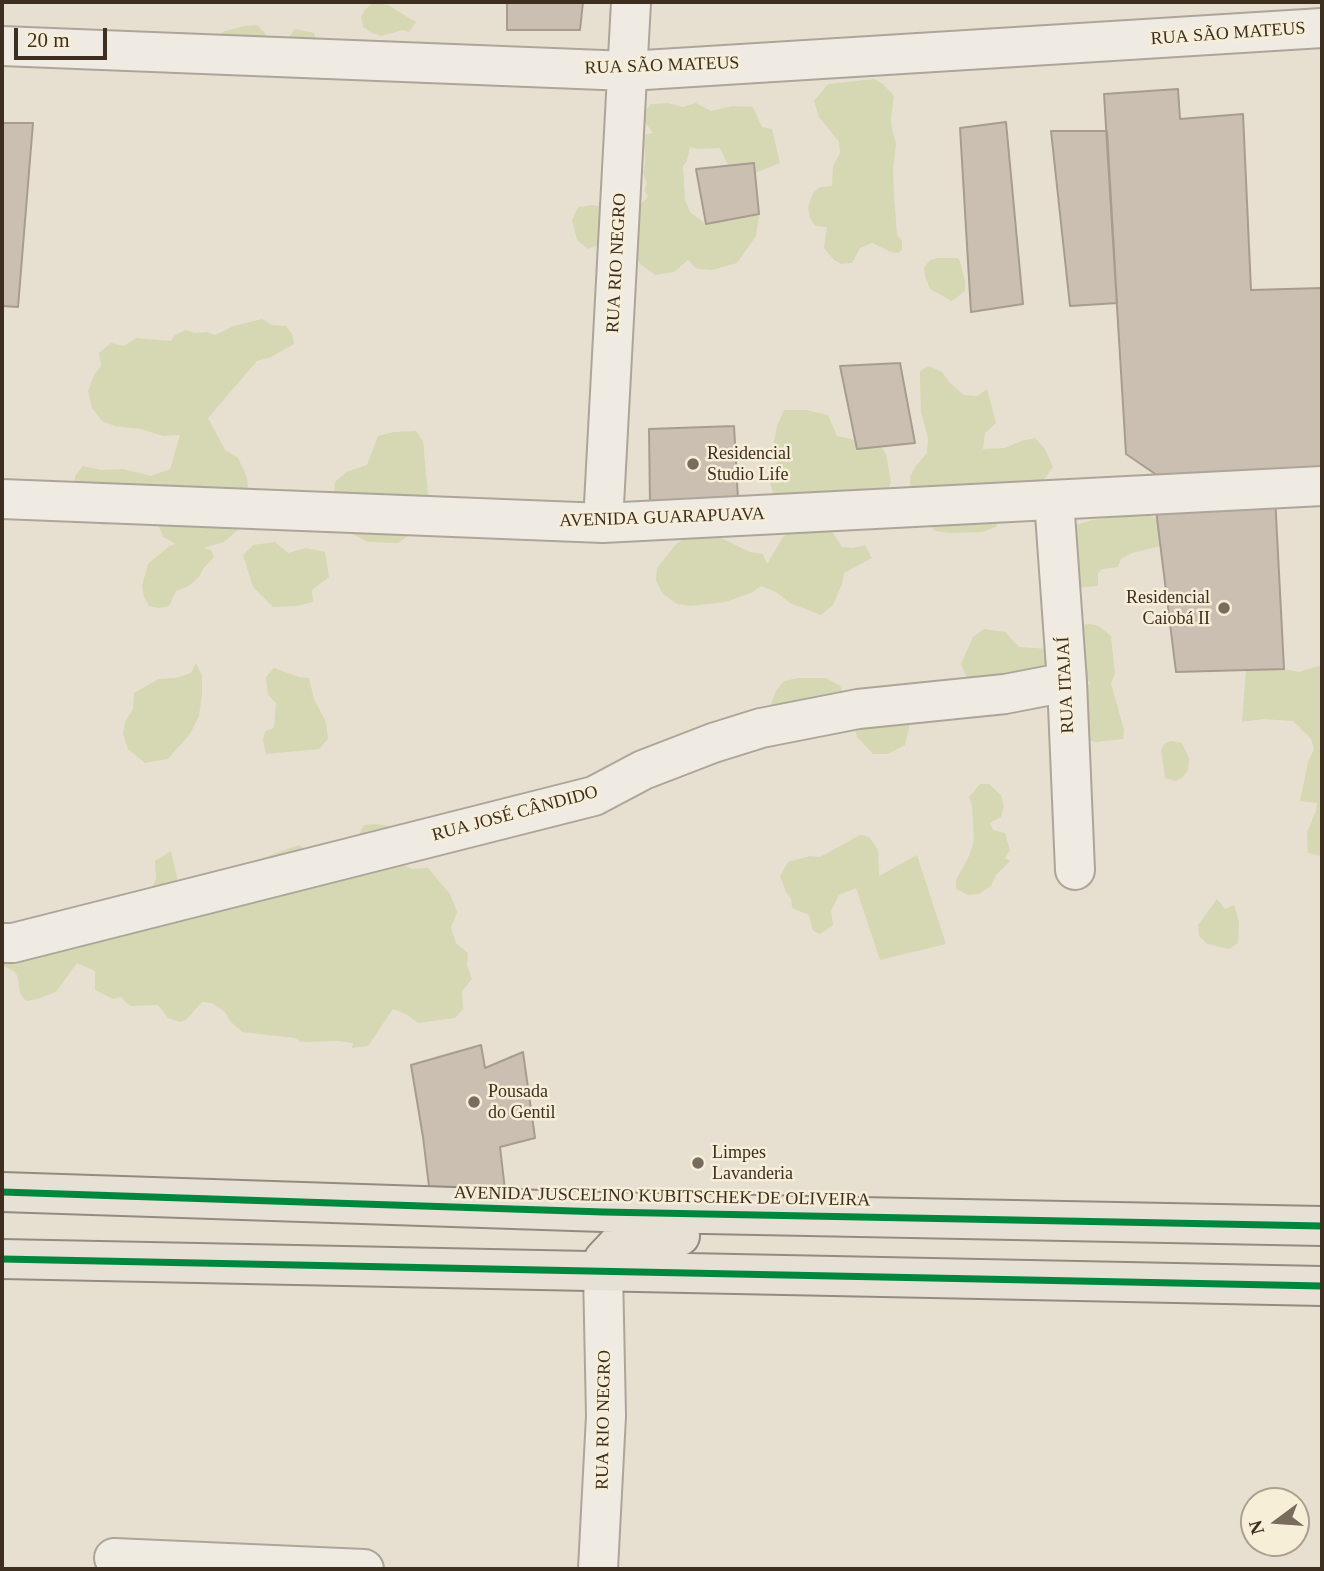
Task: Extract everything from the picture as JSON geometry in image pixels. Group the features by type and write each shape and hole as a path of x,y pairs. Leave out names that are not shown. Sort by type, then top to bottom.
{"main road":[{"name":"AVENIDA JUSCELINO KUBITSCHEK DE OLIVEIRA","path":"2,1192 603,1212 1322,1226"},
{"path":"603,1271 604,1259 609,1251 619,1243 635,1238 660,1236 857,1239 877,1234 909,1218"},
{"path":"2,1259 1322,1286"}],"street":[{"name":"RUA RIO NEGRO","path":"603,523 631,2"},
{"name":"RUA SÃO MATEUS","path":"2,46 628,71 1322,28"},
{"name":"AVENIDA GUARAPUAVA","path":"2,499 603,523 1322,486"},
{"name":"RUA ITAJAÍ","path":"1054,500 1067,682 1075,870"},
{"name":"RUA JOSÉ CÂNDIDO","path":"2,943 13,943 594,796 643,770 713,743 761,729 858,709 1005,694 1067,682"},
{"name":"RUA RIO NEGRO","path":"598,1569 606,1416 603,1271"},
{"path":"114,1558 364,1569"}],"green space":[{"path":"373,3 388,5 416,22 409,32 403,30 381,36 372,33 363,27 361,17"},
{"path":"257,25 270,44 286,41 295,29 314,33 316,39 313,51 269,78 258,75 215,46 222,32"},
{"path":"874,79 894,96 891,118 896,143 894,196 897,234 902,241 902,250 898,253 891,252 872,243 860,248 852,263 841,264 824,248 827,227 815,226 808,207 813,193 820,187 832,186 833,166 840,153 839,142 819,117 814,101 828,84"},
{"path":"668,103 683,107 696,103 711,111 732,106 753,107 762,127 772,129 780,163 755,173 742,172 728,165 720,148 690,147 683,166 685,200 690,212 706,224 720,222 731,211 746,216 759,214 756,236 737,263 712,270 697,269 688,260 674,272 655,275 640,264 630,245 610,253 597,245 588,249 577,240 572,220 578,207 639,207 648,196 644,191 647,184 643,173 644,135 653,133 645,122 643,113 651,104"},
{"path":"958,258 960,262 965,291 952,301 930,289 925,276 924,267 930,260"},
{"path":"262,319 272,325 286,326 292,334 294,344 271,357 257,361 208,418 225,450 238,458 247,477 249,501 240,528 224,542 203,548 211,550 214,557 189,586 176,591 169,606 149,606 142,586 148,564 169,546 176,544 163,537 158,524 137,518 102,525 86,518 73,494 75,476 83,466 101,470 123,469 151,476 170,469 180,435 163,436 102,421 92,408 88,391 101,366 99,353 111,343 124,346 136,338 171,341 175,335 186,330 215,335 234,326"},
{"path":"929,366 942,372 964,395 977,396 987,389 996,423 985,433 983,449 1005,448 1035,438 1045,449 1053,467 1029,501 1002,514 996,527 982,532 935,531 916,507 910,490 910,477 927,453 928,438 921,412 920,371"},
{"path":"784,410 806,410 828,415 837,436 877,441 886,454 891,483 883,496 774,497 770,483 778,459 774,442"},
{"path":"416,431 423,441 429,505 414,532 398,543 368,542 352,534 332,512 335,482 346,472 367,465 378,436"},
{"path":"1143,514 1157,518 1161,546 1132,553 1121,559 1118,567 1102,569 1098,573 1098,586 1073,588 1073,526 1092,520"},
{"path":"828,525 842,547 865,545 872,558 844,573 833,605 821,615 790,603 776,592 761,586 751,593 725,602 690,606 677,604 663,594 656,581 657,568 676,544 687,537 707,531 750,552 763,554 767,564 783,537 793,530"},
{"path":"275,542 288,553 306,548 325,552 329,577 312,590 313,602 273,607 253,587 243,555 253,545"},
{"path":"1079,625 1098,626 1111,636 1115,674 1111,683 1124,730 1123,739 1096,742 1086,740 1086,685 1091,684 1086,678 975,697 961,664 973,637 984,629 1005,632 1019,647 1064,650"},
{"path":"196,663 202,676 202,694 199,716 190,734 168,759 145,763 128,749 123,734 125,722 133,709 134,693 159,679 176,678 191,673"},
{"path":"1322,665 1321,856 1308,853 1307,832 1317,803 1300,801 1308,762 1314,749 1311,739 1293,721 1263,719 1242,722 1246,670 1284,669 1299,672"},
{"path":"274,668 309,678 314,699 326,722 328,739 319,749 266,754 263,740 265,731 274,728 276,703 268,695 266,677"},
{"path":"826,678 840,686 847,702 768,712 776,691 784,681"},
{"path":"891,705 910,723 905,745 888,754 873,754 857,737 854,726"},
{"path":"1165,743 1182,743 1189,758 1188,770 1176,781 1165,778 1161,750"},
{"path":"980,784 989,784 1001,795 1004,806 1001,817 990,823 993,830 1005,833 1010,850 1005,858 1010,861 996,875 991,886 979,894 968,895 956,889 956,880 974,841 969,797"},
{"path":"364,825 390,826 394,861 412,869 428,868 450,894 457,912 451,928 456,943 468,953 467,965 472,979 462,991 463,1009 455,1018 418,1023 393,1009 368,1046 352,1048 353,1043 301,1042 295,1038 242,1032 225,1012 212,1003 202,1002 186,1020 180,1022 168,1018 158,1005 130,1006 121,997 113,999 95,990 95,971 77,963 56,992 26,1001 20,994 15,972 2,965 2,943 150,891 156,879 155,861 171,851 182,900 191,911 201,917 212,910 262,858 299,845 310,852 354,844"},
{"path":"860,835 869,837 878,850 879,876 917,855 946,944 880,960 856,888 839,895 831,911 833,925 820,934 813,931 809,915 792,908 791,899 780,876 788,862 810,856 820,857"},
{"path":"1217,899 1225,909 1234,905 1239,922 1238,943 1229,949 1207,944 1199,936 1198,925"}],"building":[{"path":"507,2 583,2 580,30 507,30"},
{"path":"1178,89 1180,119 1243,114 1251,290 1322,288 1322,471 1164,480 1126,454 1104,94"},
{"path":"1006,122 1023,304 971,312 960,128"},
{"path":"2,123 33,123 18,307 2,306"},
{"path":"1051,131 1107,131 1117,303 1070,306"},
{"path":"754,163 759,214 706,224 696,169"},
{"path":"900,363 915,443 857,449 840,366"},
{"name":"Residencial Studio Life","path":"734,426 738,499 650,504 649,429"},
{"name":"Residencial Caiobá II","path":"1275,496 1284,669 1176,672 1155,502"},
{"name":"Pousada do Gentil","path":"481,1045 485,1068 523,1052 535,1138 500,1147 507,1207 431,1203 411,1065"}],"cycle path":[{"path":"2,1192 603,1212 1322,1226"},
{"path":"2,1259 1322,1286"}],"place":[{"name":"Residencial Studio Life","path":"693,464"},
{"name":"Residencial Caiobá II","path":"1224,608"},
{"name":"Pousada do Gentil","path":"474,1102"},
{"name":"Limpes Lavanderia","path":"698,1163"}]}
